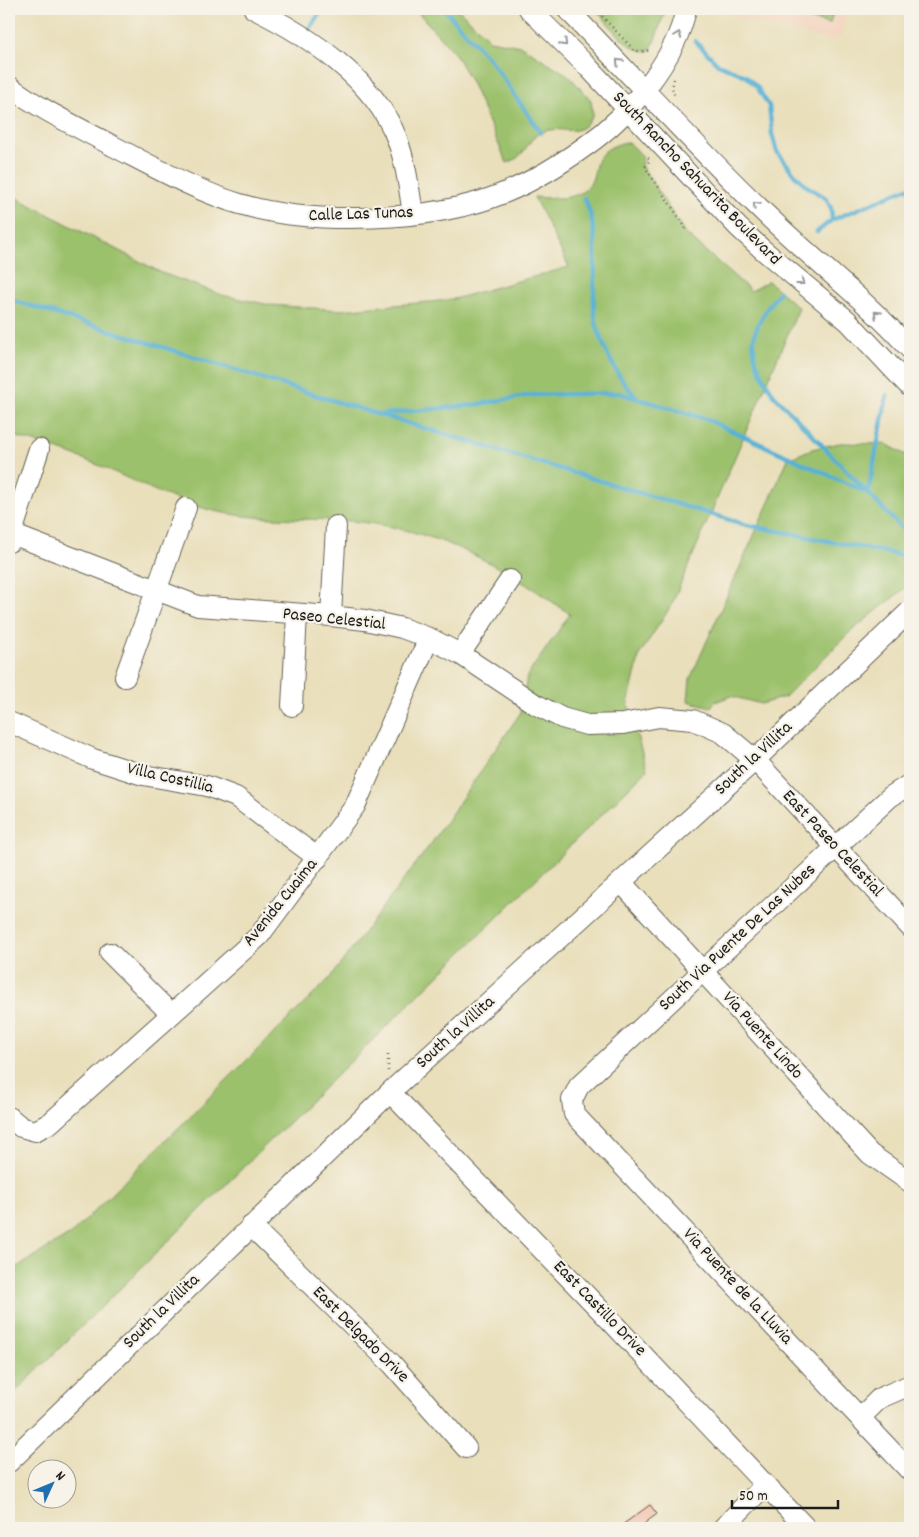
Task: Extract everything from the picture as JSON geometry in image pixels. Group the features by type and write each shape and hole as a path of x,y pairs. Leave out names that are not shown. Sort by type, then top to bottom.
{"street":[{"path":"254,9 323,52 356,80 373,99 396,138 407,174 413,214"},
{"name":"South Rancho Sahuarita Boulevard","path":"529,9 628,109 738,226 763,250 848,322 910,387"},
{"name":"South Rancho Sahuarita Boulevard","path":"567,9 753,202 879,315 910,349"},
{"name":"Calle Las Tunas","path":"9,86 50,113 202,190 239,204 306,218 338,219 413,214 473,204 527,182 558,166 598,138 628,109 645,88 675,43 686,9"},
{"path":"10,537 39,449"},
{"path":"125,678 154,591 186,508"},
{"path":"331,616 336,526"},
{"name":"Paseo Celestial","path":"10,537 198,606 297,615 331,616 384,624 429,638 460,654 535,704 562,718 587,725 623,724 659,716 694,720 723,732 755,760"},
{"path":"460,654 510,580"},
{"name":"South la Villita","path":"9,1462 390,1092 755,760 910,611"},
{"path":"292,706 297,615"},
{"name":"Avenida Cuaima","path":"9,1117 21,1127 35,1131 50,1123 259,936 355,806 429,638"},
{"name":"Villa Costillia","path":"9,722 93,759 143,775 207,786 236,797 318,858"},
{"name":"East Paseo Celestial","path":"755,760 910,927"},
{"name":"South Via Puente De Las Nubes","path":"572,1100 579,1086 702,971 890,797 910,784"},
{"name":"Via Puente Lindo","path":"621,882 870,1154 910,1182"},
{"path":"110,953 170,1014"},
{"name":"East Castillo Drive","path":"390,1092 806,1528"},
{"name":"Via Puente de la Lluvia","path":"572,1100 574,1114 910,1472"},
{"name":"East Delgado Drive","path":"251,1226 392,1364 466,1448"},
{"path":"860,1418 880,1398 910,1385"},
{"path":"723,1528 765,1486"}],"path":[{"path":"595,9 633,49 641,52 651,50"},
{"path":"674,75 672,88 678,101"},
{"path":"644,154 650,160 645,167 681,226 686,228 683,231"}],"shaded area":[{"path":"725,9 848,9 841,35 833,41 741,19"}],"green space":[{"path":"415,9 458,9 490,40 521,46 568,75 591,100 593,115 582,128 577,130 552,130 539,134 534,137 520,156 507,163 471,82 455,54"},
{"path":"595,9 666,9 651,50 643,51 628,44 620,37"},
{"path":"770,9 834,9 830,24"},
{"path":"622,143 630,143 643,157 641,165 685,233 751,291 768,281 799,308 671,606 640,654 628,704 647,770 9,1398 9,1272 72,1233 329,979 433,841 521,712 527,676 570,614 493,565 440,541 412,532 382,525 350,521 253,517 215,511 169,496 68,453 9,435 9,194 162,273 222,295 270,305 340,310 450,300 569,267 534,197 560,198 579,194 590,184 596,165 603,153"},
{"path":"840,443 886,444 910,457 910,584 849,633 785,697 761,704 731,696 715,702 711,707 688,701 690,679 788,459 812,449"}],"building":[{"path":"650,1505 657,1514 638,1528 618,1528"}],"waterway":[{"path":"308,30 323,9"},
{"path":"444,9 491,61 541,133"},
{"path":"695,41 718,64 746,76 757,87 769,106 772,134 777,152 796,176 808,187 826,198 831,208 832,220"},
{"path":"817,232 832,220 910,187"},
{"path":"584,198 593,224 595,252 594,308 598,330 615,368 636,396"},
{"path":"779,292 768,307 756,331 754,354 758,366 774,395 910,537"},
{"path":"9,299 341,403 747,525 910,557"},
{"path":"383,414 474,405 531,395 619,393 706,419 868,493 887,395"}]}
